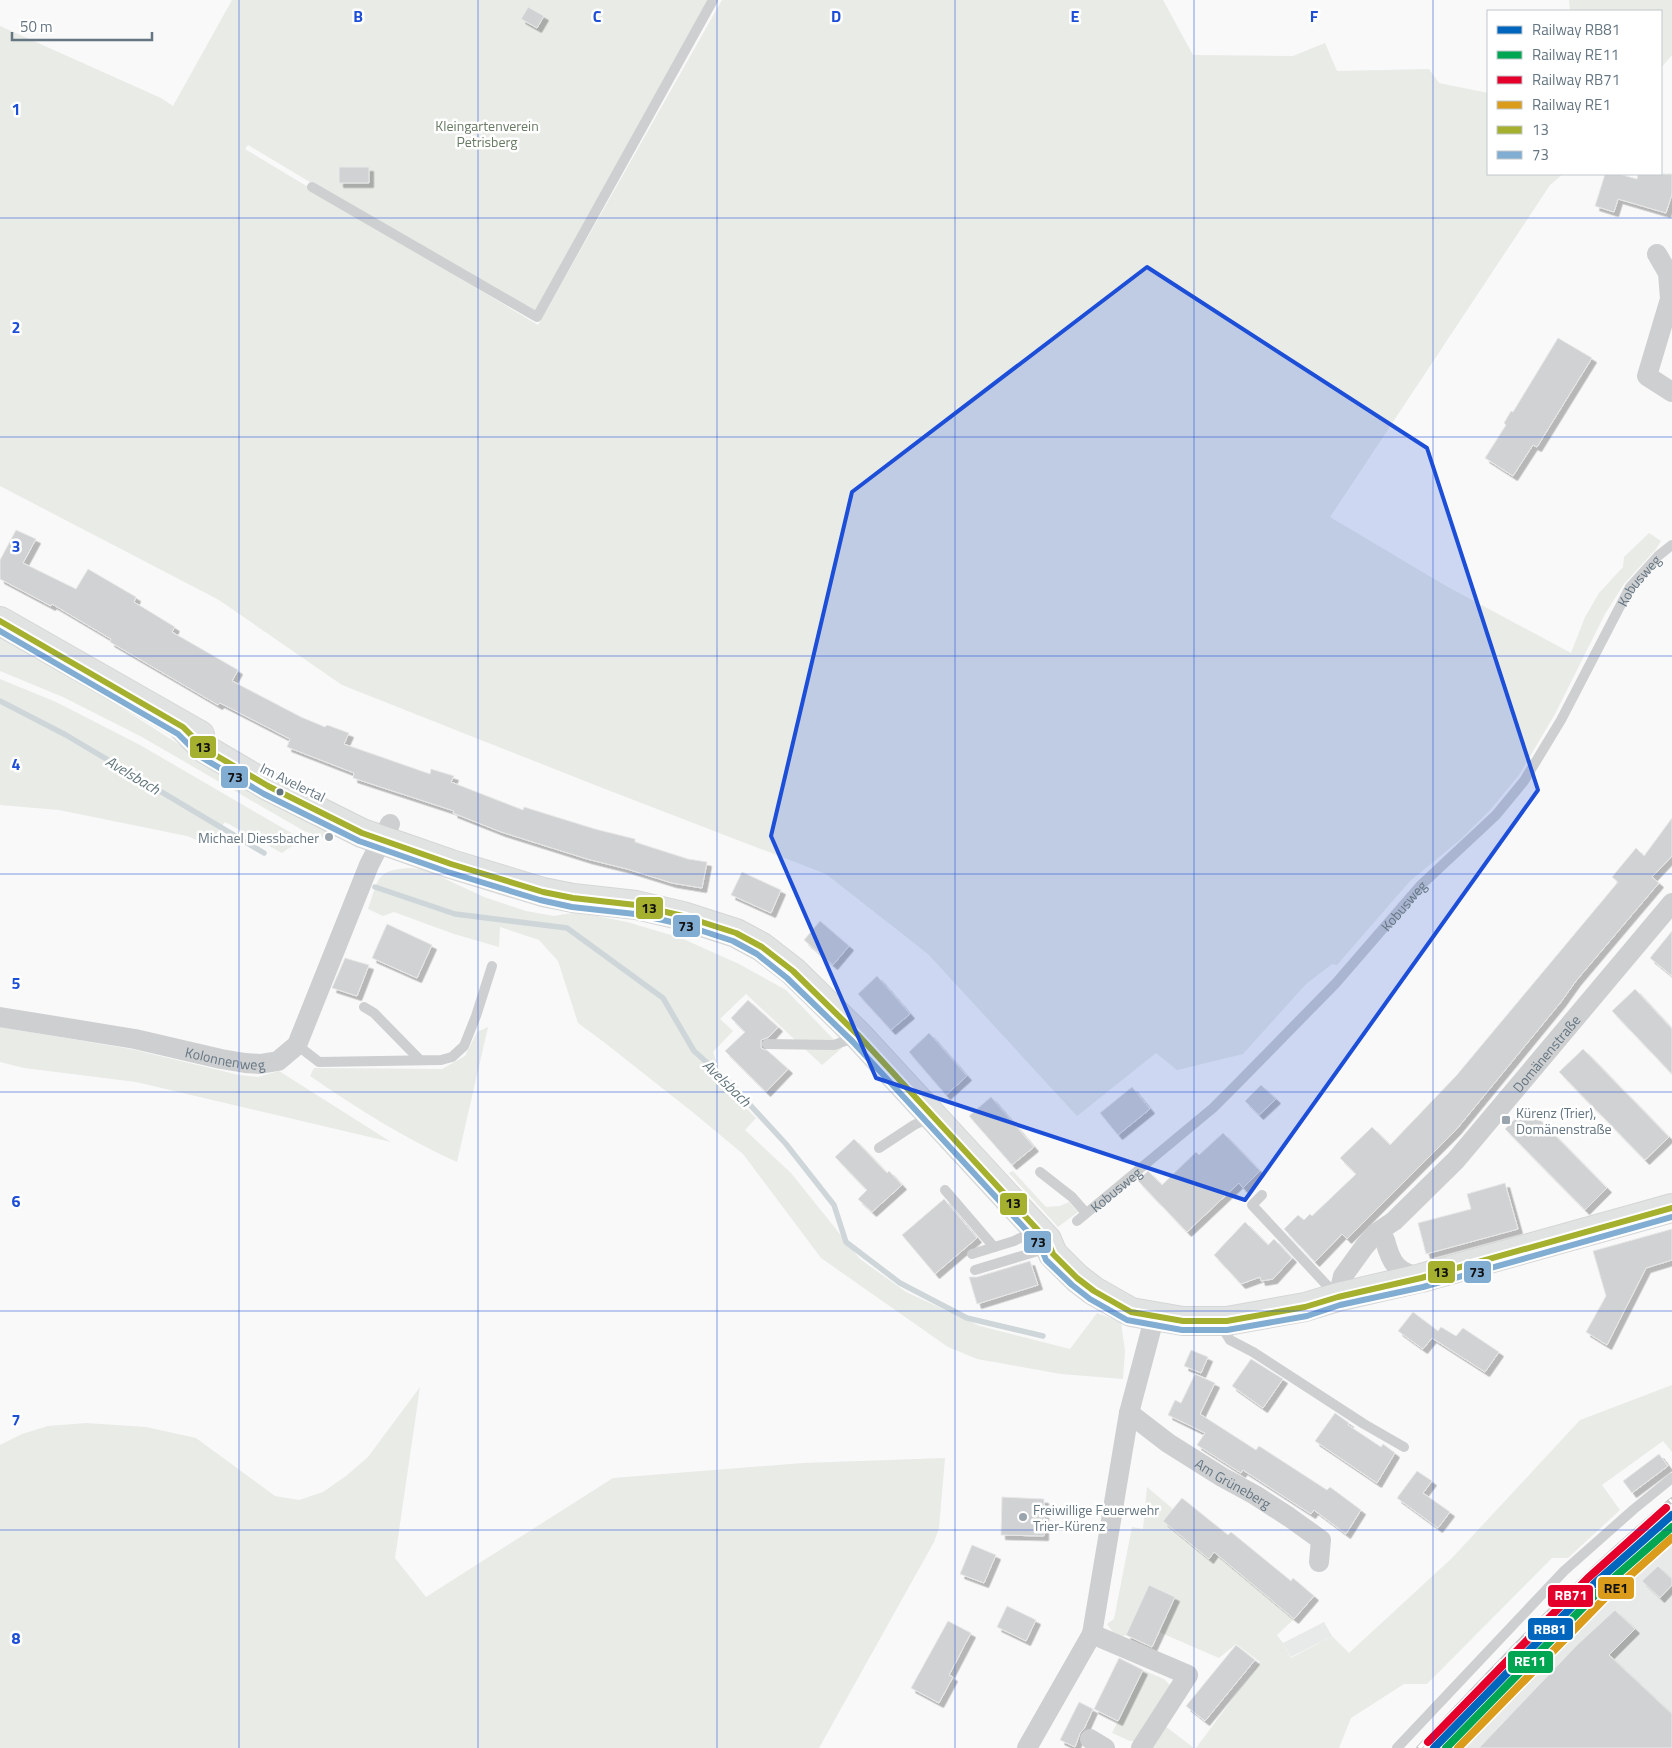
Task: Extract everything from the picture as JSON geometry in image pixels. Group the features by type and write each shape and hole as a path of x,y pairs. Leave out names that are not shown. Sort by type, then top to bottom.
{"main road":[{"path":"0,621 183,727 205,749 268,786 362,833 387,832 479,855 549,877 599,890 636,905"},
{"path":"387,832 451,864 543,892 573,898 636,905 683,916 727,930 762,947 793,971 859,1036 1042,1235 1118,1288 1148,1305 1155,1315 1183,1320 1218,1321 1304,1308 1421,1278 1672,1208"}],"street":[{"path":"1657,254 1668,273 1670,300 1647,376 1672,392"},
{"path":"297,1045 369,865 387,832"},
{"name":"Domänenstraße","path":"1338,1298 1343,1276 1364,1247 1376,1233 1394,1221 1456,1160 1672,903"},
{"name":"Kolonnenweg","path":"0,1017 135,1039 221,1060 245,1063 260,1064 278,1060 297,1045"},
{"name":"Domänenstraße","path":"1338,1298 1358,1278 1376,1255 1394,1221"},
{"path":"1385,1240 1389,1255 1396,1267 1405,1273 1421,1278"},
{"path":"1027,1748 1092,1634 1129,1413 1155,1315"},
{"name":"Am Grüneberg","path":"1129,1413 1168,1443 1275,1508 1321,1540 1319,1562"},
{"path":"1092,1634 1188,1675 1141,1748"}],"lane":[{"path":"312,187 537,317 713,0"},
{"name":"Kobusweg","path":"1077,1220 1213,1108 1336,983 1420,886 1496,815 1524,781 1561,720 1630,587 1658,556 1672,546"},
{"path":"297,1045 319,1062 441,1060 452,1057 464,1046 492,966"},
{"path":"364,1007 374,1013 420,1060"},
{"path":"767,1044 834,1045 859,1036"},
{"path":"879,1148 914,1125 932,1117"},
{"path":"1040,1172 1072,1197 1086,1213"},
{"path":"945,1190 994,1247"},
{"path":"1262,1195 1252,1205 1338,1298"},
{"path":"972,1254 1014,1241 1042,1235 1038,1251 976,1270"},
{"path":"1218,1321 1230,1340 1253,1352 1364,1424 1404,1447"},
{"path":"1397,1748 1564,1572 1634,1509 1672,1478"}],"highlighted area":[{"path":"1147,267 1427,448 1538,790 1245,1200 876,1078 771,836 852,492"}],"shaded area":[{"path":"1672,1522 1672,1748 1448,1748 1601,1587 1644,1545"},
{"path":"1324,1622 1332,1636 1291,1657 1283,1643"}],"green space":[{"name":"Kleingartenverein Petrisberg","path":"232,0 710,0 538,319 248,145 245,149 538,325 722,0 1163,0 1193,55 1293,56 1325,43 1337,71 1429,69 1439,83 1487,93 1487,175 1562,175 1550,185 1330,517 1446,586 1571,653 1585,617 1599,593 1623,567 1624,557 1649,533 1661,541 1624,584 1605,614 1555,714 1519,775 1490,810 1461,839 1410,881 1337,965 1332,964 1306,984 1243,1054 1177,1070 1156,1053 1077,1116 928,954 826,874 342,685 219,600 0,486 0,26 161,98 173,106"},
{"path":"1569,0 1672,0 1672,55 1662,67 1662,10 1570,10"},
{"path":"0,636 78,680 263,798 330,833 327,839 304,831 142,737 63,697 0,671"},
{"path":"0,679 56,702 140,745 300,838 298,842 282,853 225,822 208,845 187,836 59,810 0,805"},
{"path":"410,868 426,870 484,897 526,911 554,916 578,912 627,922 681,938 739,964 786,990 842,1048 822,1065 746,994 720,1019 733,1031 713,1052 724,1086 756,1118 745,1130 791,1173 860,1259 906,1292 980,1326 1070,1349 1097,1313 1121,1322 1125,1351 1123,1379 1061,1374 977,1359 948,1347 821,1258 743,1154 578,1023 558,961 539,940 500,927 499,947 454,934 394,912 383,916 368,909 377,883 384,874 390,871"},
{"path":"0,1027 131,1049 239,1075 258,1077 279,1071 391,1142 136,1082 24,1068 0,1062"},
{"path":"488,1027 457,1162 382,1122 310,1076 314,1068 442,1069 465,1056 477,1032"},
{"path":"1013,1171 1046,1207 1060,1206 1069,1202 1078,1212 1058,1227 1009,1173"},
{"path":"1672,1385 1672,1452 1663,1441 1602,1485 1620,1510 1568,1558 1552,1558 1427,1684 1404,1684 1351,1718 1339,1748 1196,1748 1260,1662 1236,1644 1219,1658 1159,1632 1175,1597 1149,1585 1126,1635 1117,1638 1107,1624 1114,1619 1132,1527 1143,1529 1147,1487 1173,1509 1209,1558 1214,1552 1294,1619 1277,1635 1291,1658 1332,1636 1349,1653 1452,1558 1580,1420"},
{"path":"420,1387 395,1558 426,1597 613,1478 803,1463 945,1458 939,1528 934,1542 819,1748 0,1748 0,1445 22,1434 48,1426 86,1423 146,1427 196,1438 275,1496 299,1500 323,1492 368,1457"},
{"path":"1143,1670 1164,1679 1170,1685 1135,1741 1130,1741 1112,1733"},
{"path":"1165,1726 1194,1748 1151,1748"}],"building":[{"path":"528,7 544,16 537,28 521,19"},
{"path":"339,167 369,167 369,183 339,183"},
{"path":"1672,174 1672,194 1666,213 1618,199 1614,212 1595,206 1605,175 1623,175 1637,179 1638,175"},
{"path":"1558,338 1592,358 1537,447 1533,445 1513,476 1485,458 1506,425 1504,423 1511,411 1513,412"},
{"path":"16,530 36,539 23,563 76,589 88,569 136,597 134,602 175,627 172,632 238,670 232,681 301,717 325,727 327,725 349,733 344,744 430,774 431,769 454,776 451,782 523,810 524,807 635,839 635,842 688,859 707,862 702,888 672,883 501,832 453,813 454,811 353,778 354,773 287,747 290,739 220,703 218,705 110,642 111,639 52,604 51,606 0,579 0,560"},
{"path":"1672,818 1672,856 1652,877 1659,883 1576,981 1456,1130 1347,1239 1342,1234 1315,1262 1284,1229 1298,1215 1304,1220 1310,1214 1312,1216 1356,1174 1340,1158 1372,1127 1390,1145 1456,1076 1618,882 1612,877 1636,848 1644,856"},
{"path":"742,872 781,890 771,913 731,895"},
{"path":"820,921 849,946 833,965 804,940"},
{"path":"387,924 432,945 417,978 372,958"},
{"path":"1672,931 1672,976 1650,958"},
{"path":"345,958 369,965 357,996 332,988"},
{"path":"877,976 910,1014 891,1030 858,994"},
{"path":"1635,989 1672,1029 1672,1074 1612,1011"},
{"path":"748,1000 778,1027 769,1037 761,1040 761,1048 768,1051 788,1069 766,1092 725,1051 745,1032 731,1018"},
{"path":"929,1033 967,1076 946,1095 909,1052"},
{"path":"1583,1049 1669,1137 1645,1160 1559,1072"},
{"path":"1261,1085 1276,1099 1259,1115 1245,1101"},
{"path":"1132,1087 1150,1109 1118,1135 1100,1113"},
{"path":"991,1097 1034,1147 1012,1165 969,1116"},
{"path":"1527,1107 1607,1188 1585,1210 1505,1129"},
{"path":"1223,1133 1260,1171 1243,1188 1239,1183 1187,1232 1138,1181 1148,1171 1162,1185 1196,1152 1199,1155"},
{"path":"854,1139 887,1173 889,1171 902,1185 872,1212 858,1199 867,1190 835,1157"},
{"path":"1505,1183 1518,1229 1426,1254 1418,1223 1471,1209 1467,1194"},
{"path":"944,1199 977,1238 935,1274 902,1235"},
{"path":"1245,1222 1268,1245 1274,1239 1292,1258 1273,1279 1261,1281 1260,1277 1241,1284 1214,1255"},
{"path":"1672,1229 1672,1260 1646,1268 1607,1345 1586,1332 1606,1296 1593,1251"},
{"path":"1030,1261 1038,1285 977,1304 969,1277 977,1277"},
{"path":"1413,1312 1438,1331 1441,1327 1456,1336 1463,1328 1499,1352 1485,1372 1432,1338 1423,1349 1398,1331"},
{"path":"1191,1350 1208,1357 1201,1373 1184,1366"},
{"path":"1251,1359 1283,1379 1263,1408 1232,1386"},
{"path":"1195,1374 1215,1383 1200,1414 1256,1450 1259,1446 1327,1490 1330,1487 1361,1510 1346,1534 1314,1510 1311,1514 1243,1470 1241,1473 1197,1445 1205,1433 1168,1415 1175,1400 1181,1403"},
{"path":"1335,1413 1349,1423 1348,1425 1381,1447 1383,1444 1395,1453 1377,1483 1315,1441"},
{"path":"1659,1454 1668,1466 1632,1493 1623,1481"},
{"path":"1417,1471 1432,1481 1423,1493 1450,1512 1438,1528 1397,1498"},
{"name":"Freiwillige Feuerwehr Trier-Kürenz","path":"1002,1497 1044,1499 1044,1536 1001,1535"},
{"path":"1182,1498 1228,1535 1231,1532 1291,1581 1293,1578 1314,1596 1294,1619 1214,1552 1209,1559 1163,1521"},
{"path":"972,1545 996,1555 984,1583 960,1574"},
{"path":"1658,1566 1672,1579 1672,1585 1660,1598 1642,1581"},
{"path":"1149,1585 1175,1597 1152,1647 1126,1635"},
{"path":"1007,1606 1036,1620 1026,1641 997,1627"},
{"path":"1615,1610 1635,1629 1609,1655 1672,1714 1672,1748 1479,1748 1577,1645"},
{"path":"948,1621 971,1633 949,1675 953,1677 939,1703 911,1688"},
{"path":"1236,1645 1255,1660 1205,1721 1186,1706"},
{"path":"1119,1658 1143,1670 1118,1721 1094,1709"},
{"path":"1079,1702 1093,1709 1075,1747 1060,1740"}],"waterway":[{"name":"Avelsbach","path":"0,701 66,735 264,853"},
{"name":"Avelsbach","path":"375,887 455,914 567,928 663,998 694,1051 729,1082 786,1144 834,1205 846,1242 900,1283 967,1318 1043,1336"}],"railway":[{"path":"1419,1748 1573,1589 1605,1558 1672,1500"}],"rail line":[{"name":"RB71","path":"1428,1742 1588,1578 1666,1508"},
{"name":"RB81","path":"1434,1748 1594,1584 1672,1515"},
{"name":"RE11","path":"1446,1748 1600,1590 1672,1527"},
{"name":"RE1","path":"1458,1748 1606,1597 1672,1538"}],"transit line":[{"name":"13","path":"0,621 183,727 205,749 268,786 362,833 451,864 543,892 573,898 636,905 683,916 736,933 762,947 793,971 859,1036 1047,1240 1053,1254 1077,1278 1094,1291 1131,1312 1183,1321 1227,1321 1305,1307 1338,1297 1421,1278 1672,1208"},
{"name":"73","path":"0,631 178,734 201,757 264,794 359,841 448,872 540,900 572,907 635,914 681,924 733,941 757,954 787,978 853,1042 1040,1245 1046,1260 1090,1299 1127,1320 1182,1330 1227,1330 1307,1316 1340,1305 1423,1287 1672,1217"}],"place":[{"name":"Michael Diessbacher","path":"329,837"},
{"name":"Kürenz (Trier), Domänenstraße","path":"1506,1120"},
{"name":"Freiwillige Feuerwehr Trier-Kürenz","path":"1023,1517"}]}
